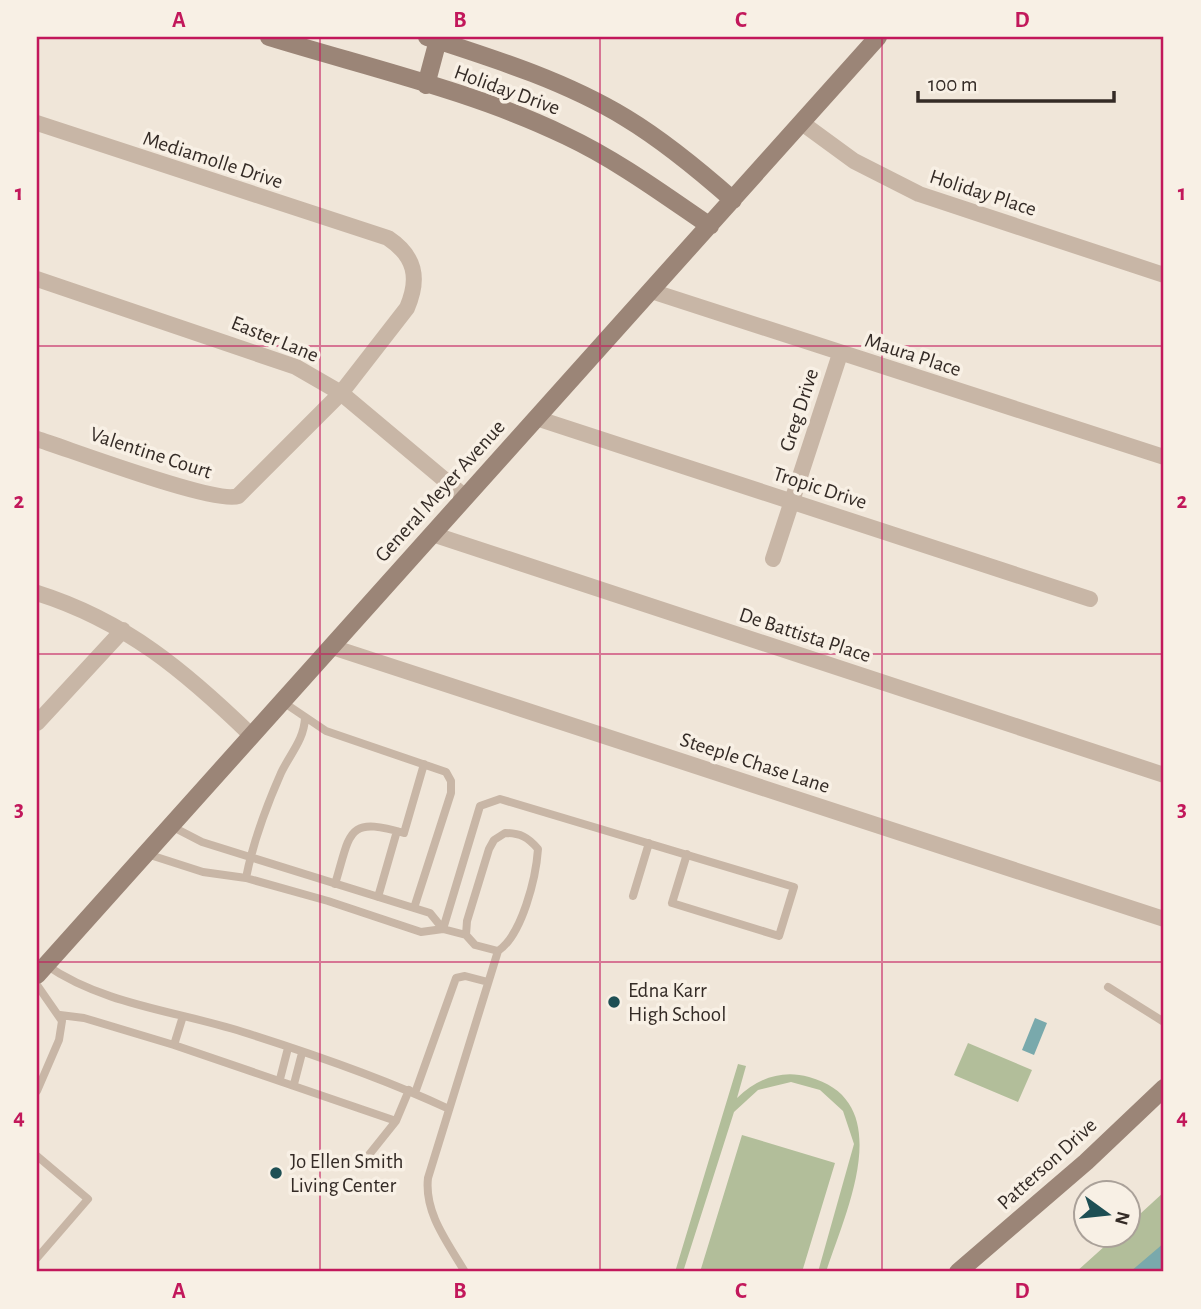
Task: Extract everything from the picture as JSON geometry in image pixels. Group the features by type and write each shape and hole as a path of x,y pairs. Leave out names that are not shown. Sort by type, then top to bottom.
{"main road":[{"name":"Holiday Drive","path":"269,37 426,85 568,136 607,158 710,226"},
{"name":"General Meyer Avenue","path":"41,970 878,37"},
{"name":"Holiday Drive","path":"433,38 555,82 624,117 673,150 733,200"},
{"path":"426,85 433,38"},
{"name":"Patterson Drive","path":"958,1272 1086,1162 1164,1088"}],"street":[{"name":"Mediamolle Drive","path":"37,123 376,234 397,244 409,258 415,274 414,292 407,308 341,393 250,487"},
{"name":"Holiday Place","path":"802,123 854,161 919,194 1164,275"},
{"name":"Easter Lane","path":"37,279 296,367 341,393 465,497"},
{"name":"Maura Place","path":"651,291 1164,457"},
{"name":"Greg Drive","path":"773,559 840,354"},
{"name":"Tropic Drive","path":"536,418 1090,599"},
{"name":"Valentine Court","path":"37,439 219,496 233,498 250,487"},
{"name":"De Battista Place","path":"432,534 1164,775"},
{"path":"37,593 98,615 123,630 204,690 252,736"},
{"path":"37,723 123,630"},
{"name":"Steeple Chase Lane","path":"332,647 1164,919"}],"lane":[{"path":"283,702 305,718 359,744 446,772 451,781 451,793 414,908"},
{"path":"246,878 250,858 282,770 300,741 305,718"},
{"path":"335,884 352,833 362,825 373,824 404,833 424,764"},
{"path":"443,929 480,806 500,799 687,854 794,887 779,936 672,903 687,854"},
{"path":"172,826 202,842 430,913 443,929"},
{"path":"377,917 397,831"},
{"path":"465,1272 433,1217 427,1188 498,951 509,944 516,932 537,862 538,849 529,839 516,834 505,834 494,840 467,920 466,935"},
{"path":"633,896 649,843"},
{"path":"146,853 203,872 246,878 421,932 443,929 466,935 475,945 498,951"},
{"path":"41,970 94,992 288,1048 412,1091 449,1109"},
{"path":"360,1166 396,1121 412,1091 456,978 465,976 488,982"},
{"path":"37,985 60,1015 59,1040 37,1091"},
{"path":"1108,987 1164,1022"},
{"path":"60,1015 84,1018 174,1045 396,1121"},
{"path":"174,1045 183,1016"},
{"path":"279,1079 288,1048"},
{"path":"294,1084 302,1053"},
{"path":"37,1156 88,1199 37,1258"}],"green space":[{"path":"968,1043 1032,1070 1018,1102 954,1075"},
{"path":"738,1064 746,1066 737,1098 770,1077 799,1075 837,1090 853,1110 859,1135 853,1192 826,1272 818,1272 854,1144 843,1111 820,1090 791,1082 758,1090 734,1112 683,1272 675,1272"},
{"path":"742,1135 835,1163 802,1272 700,1272"},
{"path":"1164,1192 1164,1258 1145,1272 1076,1272 1100,1250 1142,1250 1142,1212"}],"water":[{"path":"1035,1018 1047,1023 1034,1055 1022,1050"},
{"path":"1164,1243 1164,1272 1130,1272"}],"place":[{"name":"Edna Karr High School","path":"614,1002"},
{"name":"Jo Ellen Smith Living Center","path":"276,1173"}]}
